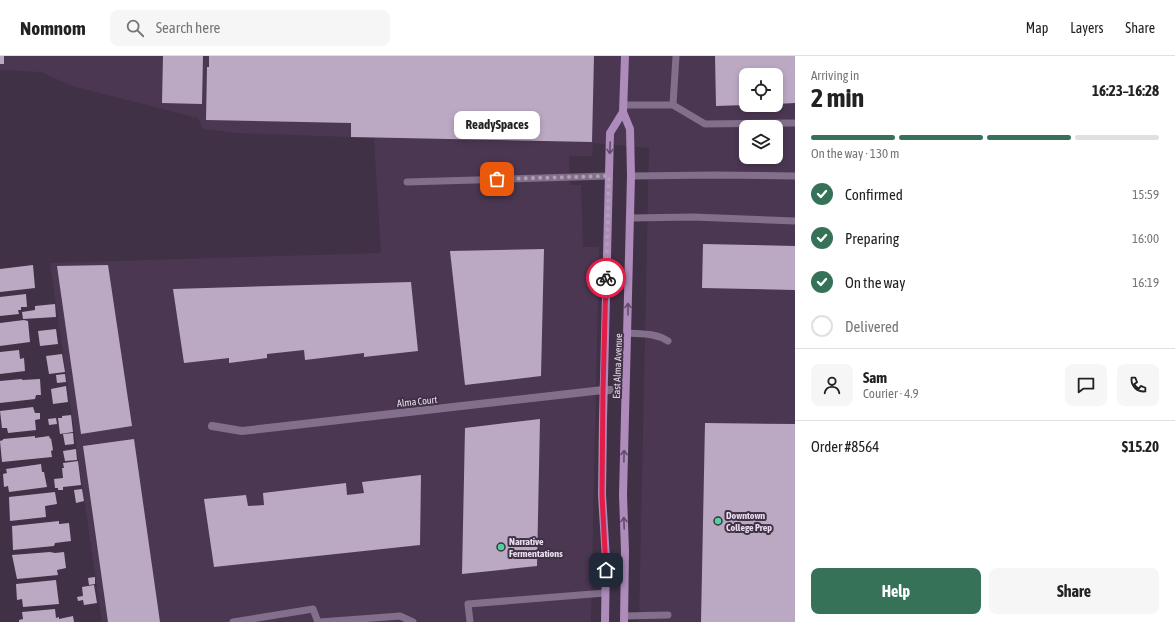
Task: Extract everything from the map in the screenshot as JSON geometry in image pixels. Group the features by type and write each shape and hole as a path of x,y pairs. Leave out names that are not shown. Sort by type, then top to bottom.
{"main road":[{"name":"East Alma Avenue","path":"624,619 625,551 623,495 625,390 628,334 628,266 631,218 630,129 624,109 625,56"},
{"name":"East Alma Avenue","path":"605,622 606,559 602,495 603,390 610,133 624,109"}],"street":[{"name":"Alma Court","path":"212,426 242,431 603,390 625,390"}],"lane":[{"path":"673,105 676,56"},
{"path":"624,109 673,105 705,124 795,123"},
{"path":"407,182 609,176"},
{"path":"631,176 795,176"},
{"path":"631,218 694,217 795,221"},
{"path":"628,334 653,335 668,341"},
{"path":"470,622 468,604 605,593"},
{"path":"233,622 313,609 319,622 400,616 413,622"},
{"path":"624,619 668,615"}],"shaded area":[{"path":"0,56 795,56 795,622 639,622 649,148 593,143 592,156 569,156 570,185 581,185 583,247 599,247 591,622 102,622 50,263 381,253 374,138 238,133 203,129 198,118 72,86 41,72 0,70"}],"building":[{"path":"0,56 4,56 4,64 0,64"},
{"path":"163,56 203,56 202,104 162,103"},
{"path":"209,56 594,56 592,142 351,137 351,123 206,120 207,67 209,67"},
{"path":"715,56 795,56 795,103 783,104 783,68 739,68 739,105 716,106"},
{"path":"703,244 795,246 795,290 702,288"},
{"path":"544,249 541,376 465,385 450,251"},
{"path":"33,265 35,288 0,292 0,269"},
{"path":"108,265 132,426 81,434 57,266"},
{"path":"411,282 418,351 364,357 364,353 305,360 304,350 267,354 267,358 229,363 229,358 184,363 173,289"},
{"path":"26,294 27,307 21,307 21,310 18,310 19,314 0,316 0,297"},
{"path":"55,304 56,317 23,319 22,312 35,310 35,306"},
{"path":"24,320 28,321 30,342 0,346 0,323"},
{"path":"56,329 58,344 40,346 38,331"},
{"path":"19,350 20,359 24,358 25,371 0,374 0,352"},
{"path":"62,354 65,372 49,374 46,356"},
{"path":"65,374 66,382 57,383 56,375"},
{"path":"40,379 41,395 36,395 35,399 0,403 0,381"},
{"path":"66,386 68,402 53,404 51,389"},
{"path":"33,407 35,413 40,413 40,419 35,420 36,430 8,433 7,428 2,428 0,411"},
{"path":"71,415 73,432 60,434 58,418"},
{"path":"56,418 57,424 49,425 48,419"},
{"path":"540,419 537,566 462,574 465,428"},
{"path":"705,423 795,424 795,622 701,622"},
{"path":"73,433 74,444 65,445 63,434"},
{"path":"35,436 35,438 49,436 50,439 51,438 53,450 51,451 52,457 2,462 0,441 3,439"},
{"path":"134,439 160,622 108,622 83,446"},
{"path":"76,449 77,460 65,461 63,451"},
{"path":"78,461 81,485 63,487 63,490 58,490 58,488 55,488 54,479 63,478 63,463"},
{"path":"41,464 47,487 9,492 8,486 4,487 3,474 7,473 6,469"},
{"path":"421,475 420,545 214,567 204,499 246,495 248,506 264,505 263,493 346,483 347,495 364,493 362,482"},
{"path":"82,489 84,501 76,503 74,490"},
{"path":"55,492 57,504 45,506 46,517 10,521 9,497"},
{"path":"59,521 59,524 69,523 71,541 55,543 54,546 13,550 12,526"},
{"path":"64,552 66,568 57,570 58,575 17,579 12,555"},
{"path":"95,577 95,584 89,585 88,578"},
{"path":"56,580 59,604 23,607 22,599 17,600 16,584"},
{"path":"94,585 97,603 84,605 83,600 78,601 77,597 83,596 82,587"},
{"path":"55,609 56,618 59,617 59,619 73,616 74,622 19,622 19,620 23,619 22,612"}],"way so far":[{"path":"497,179 609,176 606,278"}],"place":[{"name":"ReadySpaces","path":"497,179"},
{"name":"Downtown College Prep","path":"718,521"},
{"name":"Narrative Fermentations","path":"501,547"}],"route":[{"path":"606,278 602,495 606,570"}]}
